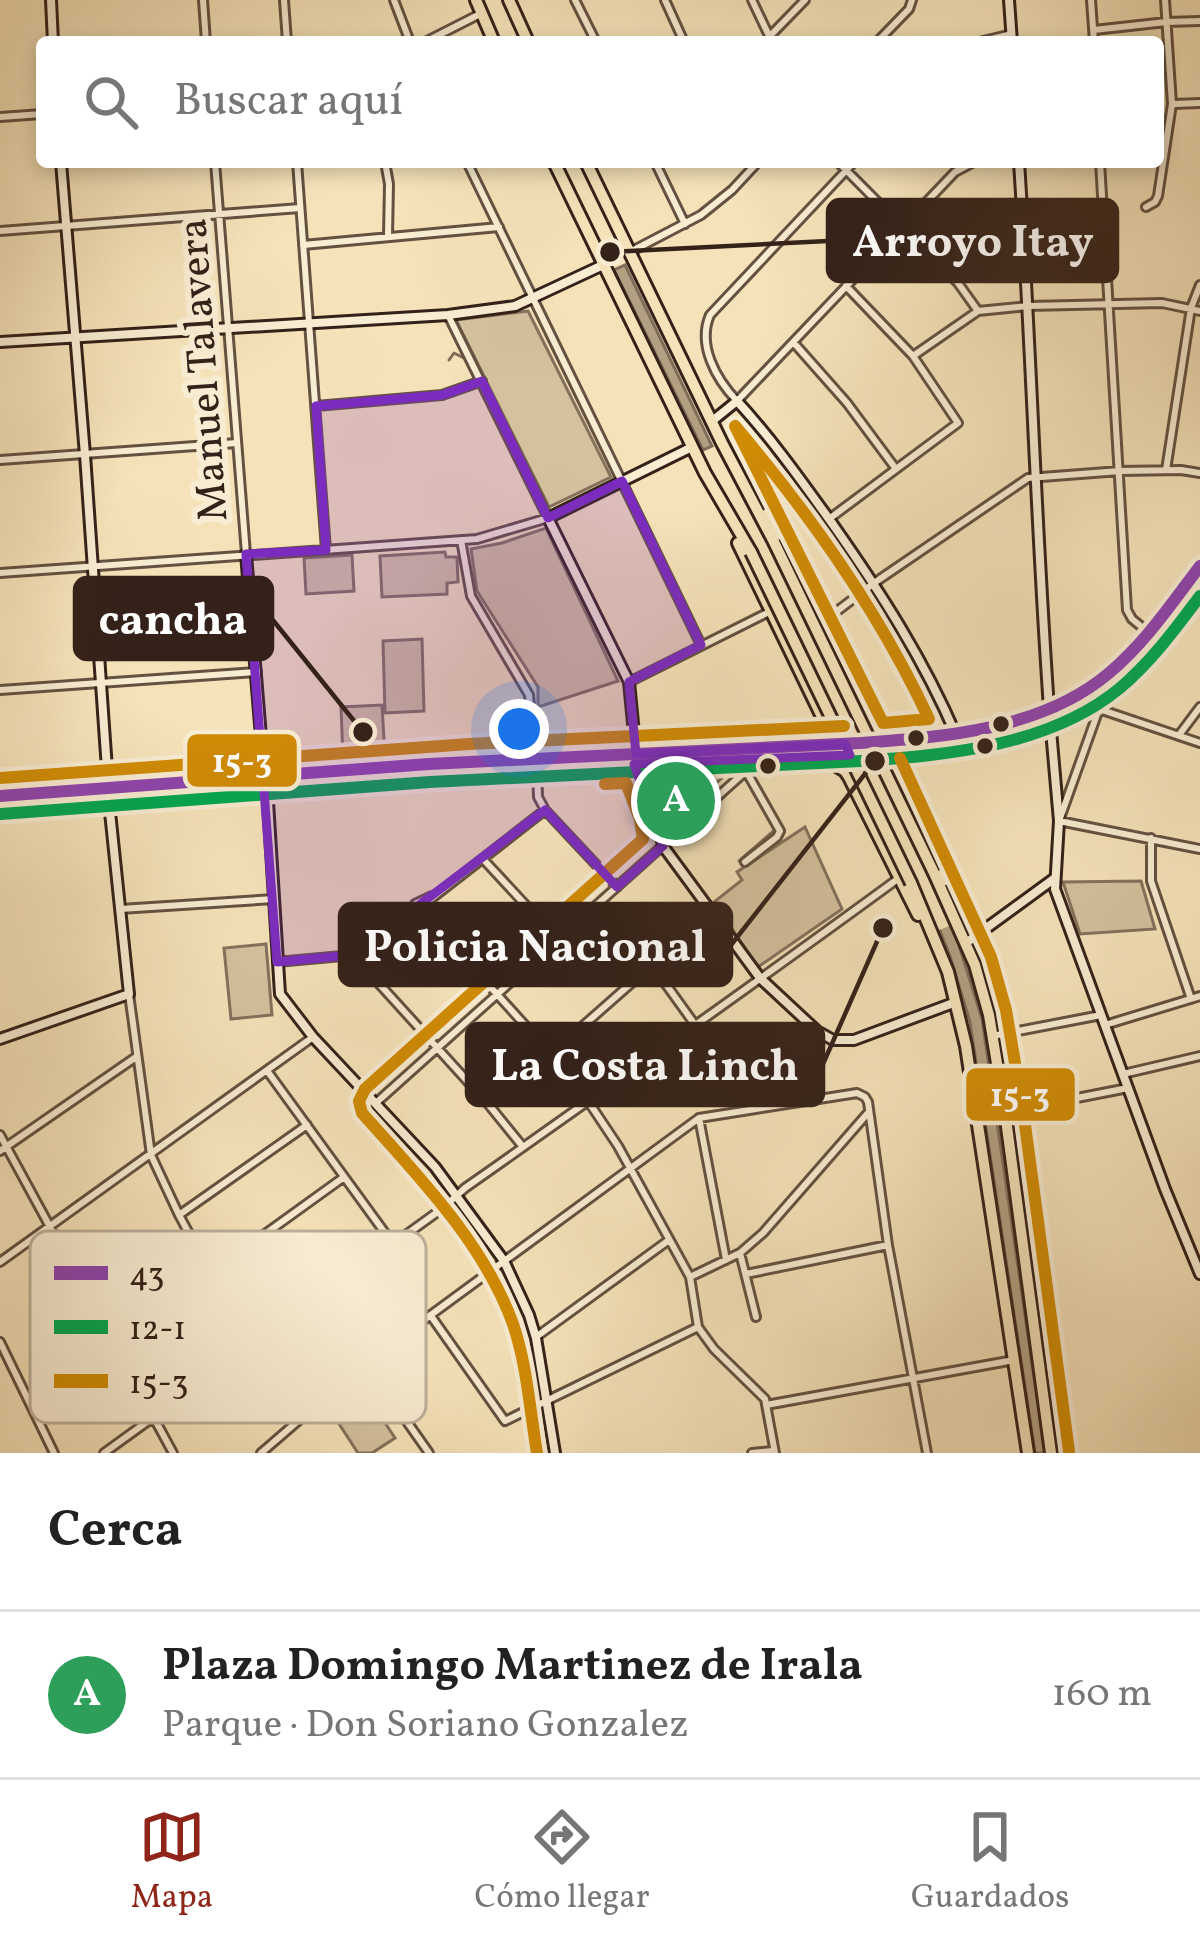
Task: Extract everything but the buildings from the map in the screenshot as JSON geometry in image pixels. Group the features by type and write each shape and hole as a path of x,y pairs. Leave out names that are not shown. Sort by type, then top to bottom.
{"highway":[{"path":"476,0 492,36"},
{"path":"509,0 525,36"},
{"path":"557,168 607,263 827,729 827,739 818,752 749,765 637,759"},
{"path":"589,168 626,254 774,542 934,873 981,982 1005,1112 1051,1453"},
{"path":"607,263 626,254"},
{"path":"705,472 751,552 905,881"},
{"path":"746,488 775,526 879,731 897,741"},
{"path":"866,748 908,751 988,741 1050,713 1100,681 1148,632 1200,566"},
{"path":"0,808 266,781 818,752 956,735 1096,703 1200,586"},
{"path":"908,751 896,757 896,772 945,879 955,918"},
{"path":"818,752 849,777 931,929 956,1002 970,1066 1028,1453"},
{"path":"0,796 109,794"}],"street":[{"path":"50,0 53,36"},
{"path":"203,0 206,36"},
{"path":"284,0 287,36"},
{"path":"394,0 408,36"},
{"path":"575,0 593,36"},
{"path":"665,0 681,36"},
{"path":"752,0 770,36"},
{"path":"774,36 805,0"},
{"path":"883,36 913,0"},
{"path":"1009,0 1012,36"},
{"path":"1091,0 1094,36"},
{"path":"1164,157 1172,104 1165,0"},
{"path":"437,36 482,13"},
{"path":"1094,30 1200,21"},
{"path":"1172,104 1200,103"},
{"path":"0,117 36,114"},
{"path":"61,168 109,794 136,1058 151,1155 188,1231"},
{"name":"Manuel Talavera","path":"215,168 280,994 313,1037 420,1150 504,1261 536,1338 555,1453"},
{"path":"297,168 326,550"},
{"path":"386,168 388,238"},
{"path":"470,168 701,645"},
{"path":"658,168 685,224"},
{"path":"626,254 722,199 750,168"},
{"path":"842,168 958,283 978,311"},
{"path":"849,168 710,315 705,334 711,362 727,390 769,436 874,583 915,650 956,735"},
{"path":"711,422 737,401 963,168"},
{"path":"1019,168 1059,821 1055,889 1200,1274"},
{"path":"1100,168 1127,610 1148,632"},
{"path":"1146,206 1158,196 1162,168"},
{"path":"0,231 300,208"},
{"path":"303,245 499,227"},
{"path":"0,342 308,325 515,307 607,263"},
{"path":"1166,471 1200,285"},
{"path":"829,519 958,424 913,356 846,286"},
{"path":"913,356 978,311 1162,303 1196,310"},
{"path":"448,315 628,682 637,759 663,846 760,978 817,1031 838,1041 854,1040 956,1002"},
{"path":"794,343 848,403 896,470"},
{"path":"316,406 442,395 482,381"},
{"path":"0,460 237,443"},
{"path":"0,573 495,535 548,518 692,447"},
{"path":"822,623 1024,480 1120,470 1200,473"},
{"path":"461,540 471,596 529,695 538,797 617,887"},
{"path":"628,682 771,611"},
{"path":"0,690 256,672"},
{"path":"1059,821 1096,703 1200,742"},
{"path":"1179,735 1200,706"},
{"path":"376,1102 749,765 780,830 745,862"},
{"path":"545,810 416,904 417,909 550,1054 631,1170 690,1277 698,1327 765,1399 775,1452 752,1453"},
{"path":"1059,821 1200,849"},
{"path":"992,1036 1103,1020 1195,998 1151,881 1151,838"},
{"path":"483,858 558,940"},
{"path":"966,943 1055,878"},
{"path":"410,1231 694,1024 905,881"},
{"path":"120,909 274,899"},
{"path":"277,962 353,955 417,909"},
{"path":"353,955 523,1148"},
{"path":"550,1054 652,965 694,1024"},
{"path":"0,1039 129,994"},
{"path":"42,1231 313,1037"},
{"path":"1123,1074 1200,1056"},
{"path":"3,1149 136,1058"},
{"path":"268,1070 383,1231"},
{"path":"1005,1112 1128,1088"},
{"path":"426,1320 699,1118 857,1094 865,1097 869,1111 888,1245 927,1453"},
{"path":"690,1277 740,1253 763,1233 869,1111"},
{"path":"699,1118 726,1260"},
{"path":"179,1215 307,1125"},
{"path":"0,1135 3,1149 52,1231"},
{"path":"270,1231 344,1177"},
{"path":"0,1262 30,1240"},
{"path":"536,1338 669,1240"},
{"path":"746,1274 888,1245"},
{"path":"740,1253 756,1317"},
{"path":"431,1316 505,1421 698,1327"},
{"path":"0,1342 30,1404"},
{"path":"766,1405 1014,1360"},
{"path":"39,1423 54,1453"},
{"path":"104,1453 145,1423"},
{"path":"158,1423 173,1453"},
{"path":"261,1453 296,1423"},
{"path":"407,1423 429,1453"}],"highlighted area":[{"path":"482,381 548,518 622,481 701,645 629,682 636,754 845,744 850,755 634,764 663,846 617,887 545,810 353,955 277,962 246,554 326,550 316,406 442,395"}],"shaded area":[{"path":"625,265 712,446 703,450 614,270"},
{"path":"528,311 611,477 549,507 456,320"},
{"path":"546,528 618,681 538,707 538,687 477,591 471,549"},
{"path":"445,552 446,557 457,557 458,582 447,583 447,594 382,597 380,556"},
{"path":"352,555 354,591 306,594 304,558"},
{"path":"422,639 424,711 385,713 383,641"},
{"path":"382,705 385,757 343,759 341,707"},
{"path":"732,769 667,827 647,782 649,773"},
{"path":"805,827 842,909 758,967 714,902 742,880 737,872"},
{"path":"918,849 956,936 982,1019 1045,1453 1035,1453 970,1022 926,896"},
{"path":"1141,881 1155,929 1080,934 1063,882"},
{"path":"266,944 272,1015 231,1019 224,948"},
{"path":"338,1423 385,1423 395,1438 372,1453 358,1453"}],"pier":[{"path":"728,464 859,721 856,725 840,726 708,474"},
{"path":"880,767 957,923 934,932 863,777"}],"waterway":[{"path":"449,360 454,353 466,359"},
{"path":"739,861 777,828"}],"transit line":[{"name":"15-3","path":"735,426 842,566 889,641 929,719 883,723 735,426"},
{"name":"43","path":"0,796 429,764 860,743 990,727 1054,707 1109,673 1146,636 1200,566"},
{"name":"12-1","path":"1,814 430,782 861,761 963,751 1030,735 1092,708 1142,667 1200,596"},
{"name":"15-3","path":"0,778 469,744 844,726"},
{"name":"15-3","path":"900,758 991,957 1006,1010 1069,1451"},
{"name":"15-3","path":"537,1453 522,1356 500,1294 467,1238 362,1113 359,1101 365,1089 643,839 626,783 605,784"}],"place":[{"name":"Arroyo Itay","path":"610,252"},
{"name":"cancha","path":"363,732"},
{"name":"Policia Nacional","path":"875,761"},
{"name":"Plaza Domingo Martinez de Irala","path":"676,801"},
{"name":"La Costa Linch","path":"883,928"}]}
